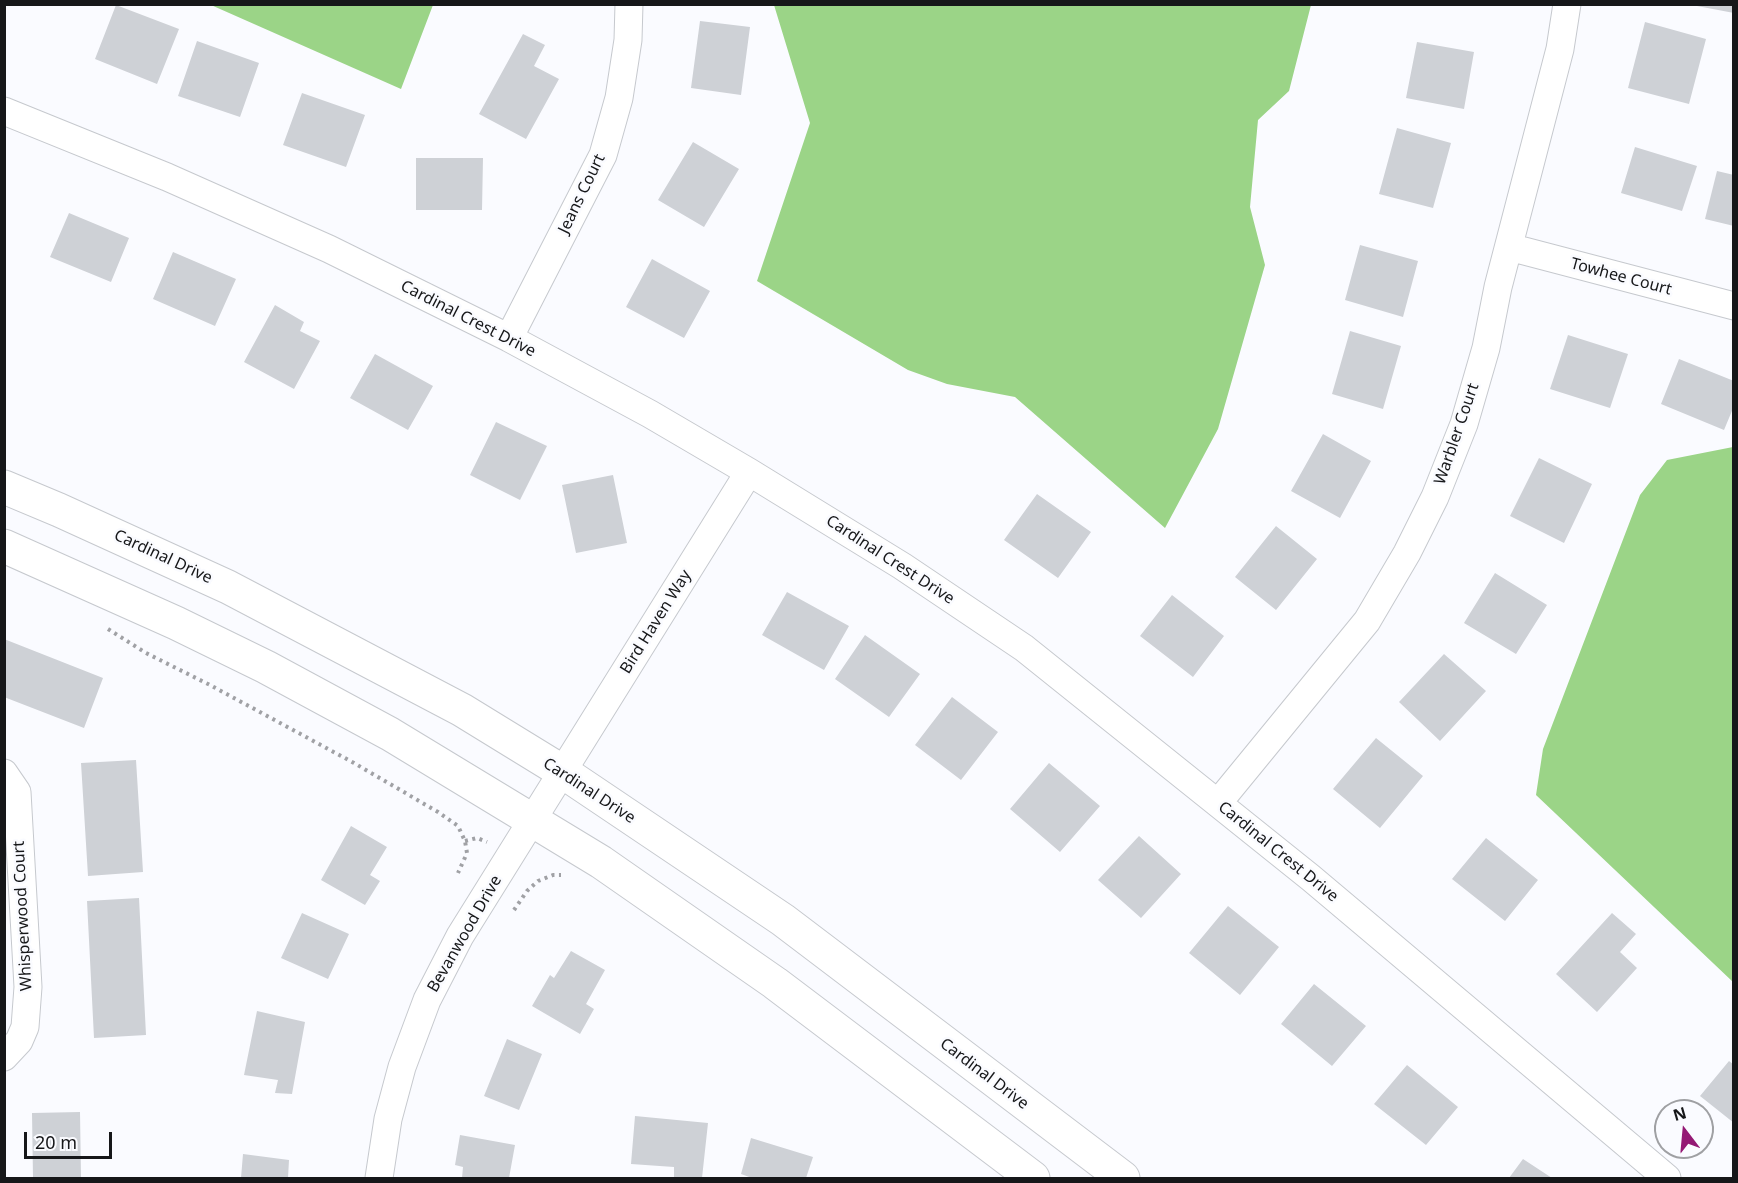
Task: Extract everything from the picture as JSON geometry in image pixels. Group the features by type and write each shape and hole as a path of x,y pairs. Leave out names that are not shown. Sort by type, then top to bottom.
{"main road":[{"name":"Cardinal Drive","path":"4,487 228,587 462,710 563,772 783,920 1123,1179"},
{"path":"4,546 176,623 266,668 390,734 601,862 775,983 1033,1179"}],"street":[{"name":"Jeans Court","path":"509,338 603,155 619,98 628,40 629,4"},
{"name":"Warbler Court","path":"1218,803 1367,621 1407,553 1435,497 1464,424 1486,348 1498,287 1560,49 1567,4"},
{"name":"Cardinal Crest Drive","path":"4,111 166,177 318,244 509,338 650,414 902,566 1024,648 1218,803 1311,878 1667,1179"},
{"name":"Towhee Court","path":"1509,247 1734,306"},
{"name":"Bird Haven Way","path":"563,772 749,472"},
{"name":"Bevanwood Drive","path":"379,1179 388,1119 402,1066 428,1000 460,936 563,772"},
{"name":"Whisperwood Court","path":"4,773 17,792 28,987 25,1027 19,1041 4,1057"}],"path":[{"path":"107,629 146,653 220,690 354,763 438,812 458,826 465,841 467,853 458,873"},
{"path":"465,841 477,838"}],"green space":[{"path":"211,5 433,5 401,89"},
{"path":"774,5 1311,5 1289,91 1258,120 1250,207 1265,265 1218,429 1165,528 1015,397 947,384 908,370 757,281 810,123"},
{"path":"1734,447 1733,982 1536,795 1543,749 1640,495 1667,460"}],"building":[{"path":"1697,4 1734,4 1734,13 1697,6"},
{"path":"116,5 179,29 157,84 95,59"},
{"path":"700,21 750,27 741,95 691,88"},
{"path":"1645,22 1706,39 1689,104 1628,88"},
{"path":"523,34 545,45 534,66 559,79 526,139 479,114"},
{"path":"197,41 259,63 240,117 178,96"},
{"path":"1417,42 1474,52 1464,109 1406,98"},
{"path":"302,93 365,115 346,167 283,145"},
{"path":"1397,128 1451,143 1433,208 1379,194"},
{"path":"693,142 739,169 704,227 658,200"},
{"path":"1635,147 1697,166 1682,211 1621,193"},
{"path":"416,158 483,158 482,210 416,210"},
{"path":"1717,171 1734,175 1734,226 1705,219"},
{"path":"69,213 129,238 111,282 50,257"},
{"path":"1360,245 1418,261 1403,317 1345,300"},
{"path":"173,252 236,279 215,326 153,299"},
{"path":"652,259 710,291 684,338 626,307"},
{"path":"275,305 304,322 300,331 320,341 294,389 244,362"},
{"path":"1350,331 1401,346 1383,409 1332,394"},
{"path":"1568,335 1628,354 1610,408 1550,389"},
{"path":"375,354 433,386 408,430 350,398"},
{"path":"1679,359 1734,381 1734,406 1724,430 1661,404"},
{"path":"496,422 547,446 520,500 470,475"},
{"path":"1323,434 1371,461 1340,518 1291,491"},
{"path":"1539,458 1592,484 1564,543 1510,516"},
{"path":"613,475 627,543 576,553 562,485"},
{"path":"1037,494 1091,532 1058,578 1004,540"},
{"path":"1276,526 1317,559 1276,610 1235,577"},
{"path":"1495,573 1547,605 1516,654 1464,623"},
{"path":"787,592 849,626 824,670 762,635"},
{"path":"1172,595 1224,636 1193,677 1140,636"},
{"path":"865,635 920,674 889,717 835,679"},
{"path":"4,639 103,678 84,728 4,697"},
{"path":"1444,654 1486,691 1440,741 1399,702"},
{"path":"952,697 998,732 961,780 915,745"},
{"path":"1376,738 1423,776 1380,828 1333,789"},
{"path":"136,760 143,872 88,876 81,763"},
{"path":"1049,763 1100,806 1060,852 1010,809"},
{"path":"351,826 387,847 370,875 380,881 365,905 321,880"},
{"path":"1139,836 1181,874 1141,918 1098,880"},
{"path":"1486,838 1538,880 1505,921 1452,879"},
{"path":"139,898 146,1035 94,1038 87,901"},
{"path":"1228,906 1279,947 1240,995 1189,953"},
{"path":"302,913 349,934 328,979 281,958"},
{"path":"1612,913 1636,934 1620,952 1637,968 1597,1012 1556,974"},
{"path":"571,951 605,970 586,1004 594,1009 580,1034 532,1006 550,975 554,978"},
{"path":"1314,984 1366,1026 1332,1066 1281,1024"},
{"path":"257,1011 305,1022 292,1094 275,1093 278,1080 244,1075"},
{"path":"507,1039 542,1054 519,1110 484,1096"},
{"path":"1729,1061 1734,1065 1734,1123 1714,1107 1714,1099 1704,1099 1700,1096"},
{"path":"1407,1065 1458,1107 1426,1145 1374,1104"},
{"path":"80,1112 81,1178 33,1178 32,1113"},
{"path":"635,1116 708,1123 702,1178 674,1177 674,1167 631,1164"},
{"path":"460,1135 515,1145 509,1178 462,1178 463,1167 455,1165"},
{"path":"751,1138 813,1157 806,1178 752,1178 741,1174"},
{"path":"243,1154 289,1160 288,1178 241,1178"},
{"path":"1523,1159 1552,1178 1509,1178"}]}
